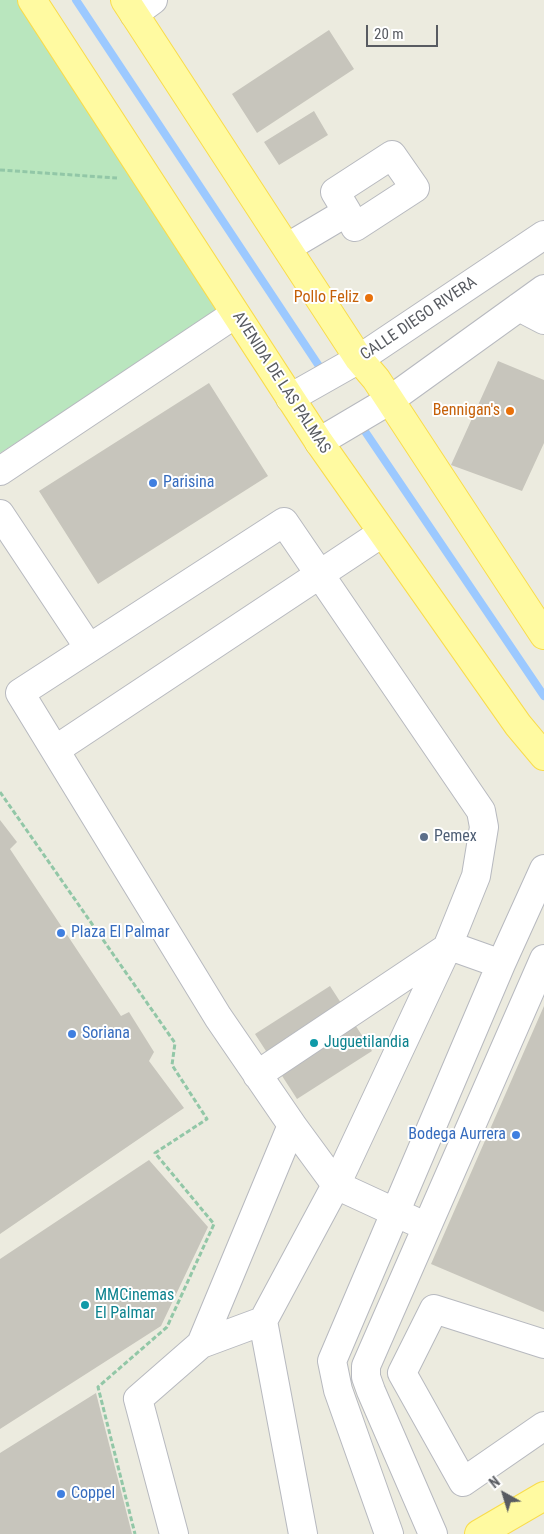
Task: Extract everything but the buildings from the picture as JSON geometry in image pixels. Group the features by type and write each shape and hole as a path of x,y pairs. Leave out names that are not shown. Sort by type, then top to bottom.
{"main road":[{"name":"AVENIDA DE LAS PALMAS","path":"32,0 319,442 518,726 544,756"},
{"path":"137,5 360,359 390,400 544,635"},
{"path":"479,1534 544,1496"}],"street":[{"path":"288,247 347,212"},
{"name":"CALLE DIEGO RIVERA","path":"290,398 360,359 544,235"},
{"path":"319,442 390,400 544,289"},
{"path":"520,307 544,320"},
{"path":"0,471 235,314"},
{"path":"0,514 89,648"},
{"path":"303,1534 263,1321 336,1185 447,948 476,876 484,826 481,811 284,522 20,693 218,1017 292,1125 336,1185 427,1227"},
{"path":"55,750 382,533"},
{"path":"389,1534 363,1467 332,1369 332,1361 397,1213 501,964 544,869"},
{"path":"258,1075 447,948 456,948 501,964"},
{"path":"433,1534 366,1377 366,1366 544,959"},
{"path":"472,1036 505,1048"},
{"path":"201,1344 292,1125"},
{"path":"371,1272 400,1286 434,1309 544,1344"},
{"path":"434,1309 402,1373 463,1482 544,1426"},
{"path":"174,1534 138,1398 201,1344 263,1321"}],"path":[{"path":"0,170 149,180"},
{"path":"0,792 175,1043 172,1065 207,1119 155,1153 214,1224 167,1327 98,1387 136,1534"}],"green space":[{"path":"0,0 32,0 229,305 0,453"}],"waterway":[{"path":"76,0 323,372"},
{"path":"360,424 544,696"}],"place":[{"name":"Pollo Feliz","path":"369,298"},
{"name":"Bennigan's","path":"510,411"},
{"name":"Parisina","path":"153,483"},
{"name":"Pemex","path":"424,837"},
{"name":"Plaza El Palmar","path":"61,933"},
{"name":"Soriana","path":"72,1034"},
{"name":"Juguetilandia","path":"314,1043"},
{"name":"Bodega Aurrera","path":"516,1135"},
{"name":"MMCinemas El Palmar","path":"85,1305"},
{"name":"Coppel","path":"61,1494"}]}
